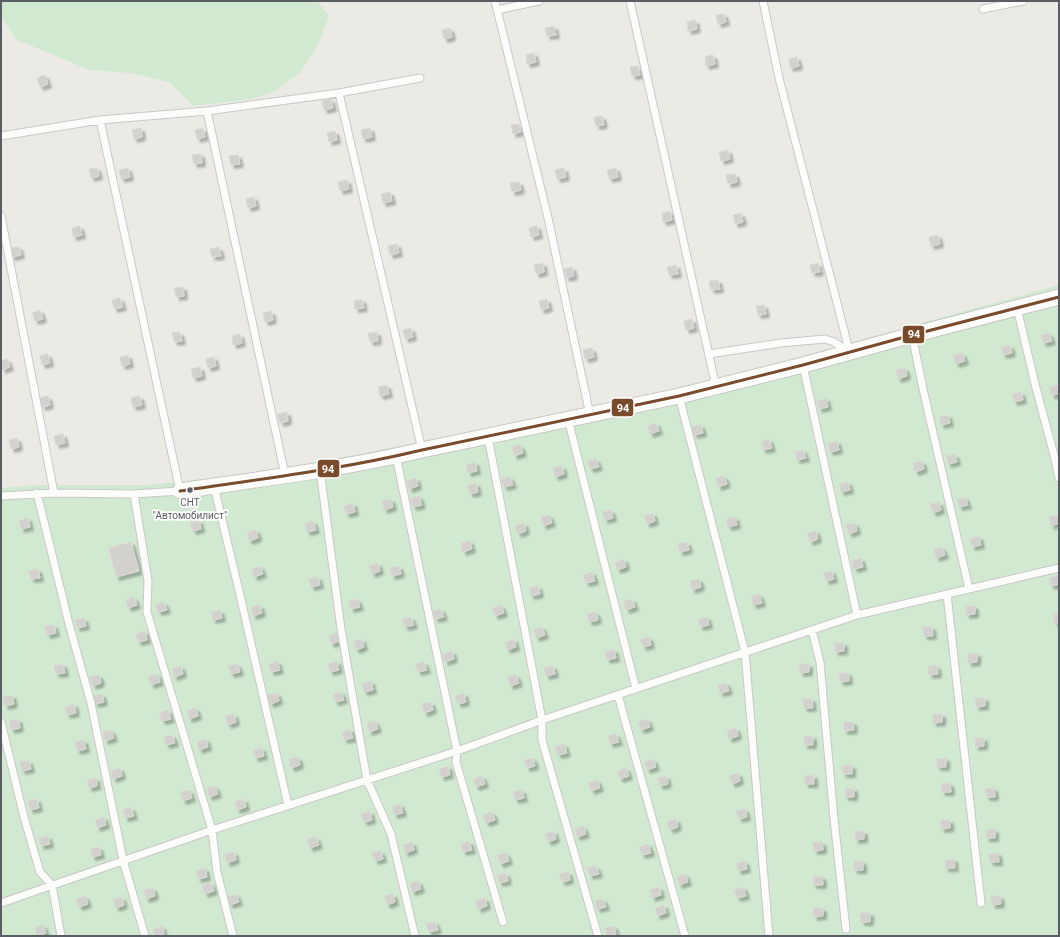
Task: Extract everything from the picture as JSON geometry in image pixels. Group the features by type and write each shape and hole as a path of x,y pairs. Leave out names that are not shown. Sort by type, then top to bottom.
{"street":[{"path":"180,490 320,470 396,456 679,396 803,366 912,335 1059,297"}],"lane":[{"path":"495,1 548,218 590,415"},
{"path":"497,10 539,1"},
{"path":"630,1 716,387"},
{"path":"763,1 779,78 849,352"},
{"path":"983,9 1022,1"},
{"path":"1,136 100,120 207,111 339,93 420,78"},
{"path":"339,93 422,450"},
{"path":"207,111 285,475"},
{"path":"1,496 54,493 134,494 180,490 100,120"},
{"path":"1,216 54,493"},
{"path":"1017,308 1059,478"},
{"path":"912,335 969,589"},
{"path":"709,354 781,343 825,339 834,342 849,352"},
{"path":"803,366 857,615"},
{"path":"679,396 745,652 769,936"},
{"path":"568,419 636,689"},
{"path":"488,437 542,720 542,740 598,936"},
{"path":"396,456 458,751 456,762 503,922"},
{"path":"320,470 341,629 367,780 391,834 415,936"},
{"path":"214,486 288,805"},
{"path":"37,494 69,624 91,703 123,860 145,936"},
{"path":"134,494 148,581 147,612 212,830 217,872 233,936"},
{"path":"1,903 212,830 458,751 542,720 857,615 1059,568"},
{"path":"947,594 981,903"},
{"path":"812,630 820,662 834,820 846,929"},
{"path":"618,695 685,936"},
{"path":"1,722 24,817 40,872 52,885 61,936"}],"green space":[{"path":"1,1 317,1 329,16 318,45 300,73 275,91 252,99 193,106 169,82 131,73 90,70 17,40 1,17"},
{"name":"СНТ \"Автомобилист\"","path":"1059,285 1059,936 1,936 1,488 38,485 150,485 274,471 680,390"}],"building":[{"path":"724,14 726,22 718,24 716,15"},
{"path":"695,20 697,29 688,31 687,22"},
{"path":"554,26 556,35 547,36 545,28"},
{"path":"450,28 452,37 444,39 442,30"},
{"path":"534,53 536,62 527,64 526,55"},
{"path":"713,55 715,64 706,66 705,57"},
{"path":"797,57 799,66 790,68 789,59"},
{"path":"638,66 640,75 632,76 630,67"},
{"path":"45,75 48,84 40,87 37,78"},
{"path":"331,99 333,108 324,110 322,101"},
{"path":"602,116 604,125 596,126 594,117"},
{"path":"519,124 521,132 513,134 511,125"},
{"path":"141,128 142,137 134,139 132,130"},
{"path":"203,128 205,137 197,139 195,130"},
{"path":"370,128 372,137 363,139 361,130"},
{"path":"335,131 337,140 329,142 327,133"},
{"path":"728,150 730,159 721,161 719,152"},
{"path":"201,154 202,163 194,164 192,155"},
{"path":"238,155 240,164 231,165 229,156"},
{"path":"97,168 99,176 91,178 89,169"},
{"path":"128,168 130,177 121,179 119,170"},
{"path":"564,168 566,177 557,179 555,170"},
{"path":"616,168 618,177 609,179 607,170"},
{"path":"735,174 737,182 728,184 726,175"},
{"path":"347,180 349,189 340,191 338,182"},
{"path":"519,182 521,190 512,192 510,183"},
{"path":"390,192 392,201 383,203 381,194"},
{"path":"254,197 256,206 248,208 246,199"},
{"path":"670,211 672,220 663,222 662,213"},
{"path":"741,213 743,222 735,224 733,215"},
{"path":"80,226 82,235 73,237 72,228"},
{"path":"537,226 539,235 531,237 529,228"},
{"path":"938,235 940,244 931,246 929,237"},
{"path":"397,244 399,253 390,255 388,246"},
{"path":"19,247 21,255 12,257 10,248"},
{"path":"219,247 221,256 212,257 210,249"},
{"path":"543,263 544,272 536,274 534,265"},
{"path":"818,263 820,272 812,273 810,265"},
{"path":"676,265 678,274 669,275 667,267"},
{"path":"572,267 574,276 566,278 564,269"},
{"path":"718,280 720,289 711,290 709,281"},
{"path":"183,287 184,296 176,297 174,288"},
{"path":"120,298 123,307 114,309 112,300"},
{"path":"362,299 364,308 355,309 354,301"},
{"path":"547,299 549,308 541,310 539,301"},
{"path":"764,305 766,314 758,315 756,306"},
{"path":"40,310 43,319 35,321 32,313"},
{"path":"271,311 273,320 265,322 263,313"},
{"path":"692,319 694,328 686,330 684,321"},
{"path":"411,328 413,337 405,339 403,330"},
{"path":"180,332 182,341 174,342 172,333"},
{"path":"377,332 378,341 370,342 368,333"},
{"path":"1049,333 1052,341 1043,343 1041,335"},
{"path":"240,334 242,343 233,345 232,336"},
{"path":"1010,345 1012,353 1003,355 1001,347"},
{"path":"592,348 594,357 585,359 583,350"},
{"path":"962,353 965,361 956,364 953,355"},
{"path":"48,354 50,363 42,365 40,356"},
{"path":"128,355 130,364 122,366 120,357"},
{"path":"214,357 216,366 208,368 206,359"},
{"path":"7,359 10,367 2,370 1,361"},
{"path":"200,367 202,376 193,378 191,369"},
{"path":"905,368 907,376 898,379 896,370"},
{"path":"387,385 389,394 380,396 378,387"},
{"path":"1058,385 1059,393 1052,396 1049,387"},
{"path":"1021,392 1023,400 1014,402 1012,394"},
{"path":"48,396 50,405 42,407 40,398"},
{"path":"140,396 142,405 133,407 131,398"},
{"path":"826,398 828,407 819,409 817,401"},
{"path":"287,412 288,421 280,423 278,414"},
{"path":"948,415 950,423 941,425 939,417"},
{"path":"656,423 659,431 650,434 648,426"},
{"path":"701,425 703,433 694,435 692,427"},
{"path":"63,434 65,443 56,445 54,436"},
{"path":"17,438 19,447 11,449 9,440"},
{"path":"769,439 772,448 763,450 761,442"},
{"path":"837,441 839,450 830,452 828,444"},
{"path":"520,445 523,453 514,456 512,447"},
{"path":"803,450 806,458 797,460 795,452"},
{"path":"955,454 957,462 948,464 946,456"},
{"path":"596,459 599,467 590,469 588,461"},
{"path":"922,461 924,469 915,472 913,463"},
{"path":"475,462 477,471 468,473 466,465"},
{"path":"562,466 564,474 555,477 553,468"},
{"path":"724,476 727,484 718,487 716,478"},
{"path":"510,477 513,485 504,487 501,479"},
{"path":"416,478 418,486 409,489 407,481"},
{"path":"848,482 850,490 841,492 839,484"},
{"path":"476,483 478,492 470,494 467,486"},
{"path":"419,496 422,505 413,507 410,499"},
{"path":"965,497 968,505 959,507 957,499"},
{"path":"391,499 393,507 384,510 382,501"},
{"path":"939,502 941,510 933,513 930,504"},
{"path":"353,503 355,512 346,514 344,506"},
{"path":"611,510 613,518 605,520 602,512"},
{"path":"653,513 655,521 647,524 644,516"},
{"path":"549,515 552,523 543,526 541,517"},
{"path":"1057,515 1059,523 1051,526 1049,517"},
{"path":"735,517 737,525 728,527 726,519"},
{"path":"28,518 30,527 21,529 19,520"},
{"path":"199,520 201,529 193,531 190,523"},
{"path":"313,521 316,530 307,532 305,524"},
{"path":"524,523 526,531 518,534 515,526"},
{"path":"855,523 857,531 849,534 846,525"},
{"path":"256,530 258,538 249,541 247,533"},
{"path":"816,531 818,539 810,542 807,533"},
{"path":"979,536 981,545 972,547 970,539"},
{"path":"470,541 472,549 463,552 461,543"},
{"path":"131,542 139,571 116,577 109,548"},
{"path":"687,542 689,550 680,552 678,544"},
{"path":"942,547 945,555 936,558 934,550"},
{"path":"861,558 863,567 854,569 852,561"},
{"path":"624,559 626,567 617,570 615,562"},
{"path":"378,563 380,571 372,574 369,566"},
{"path":"260,566 263,574 254,577 252,569"},
{"path":"399,566 401,574 392,576 390,568"},
{"path":"38,569 40,578 31,579 29,571"},
{"path":"832,571 834,579 826,581 823,573"},
{"path":"592,572 595,581 586,583 583,575"},
{"path":"1058,575 1059,584 1051,586 1049,578"},
{"path":"318,577 320,585 311,587 309,579"},
{"path":"699,579 701,587 692,590 690,581"},
{"path":"538,586 540,594 531,596 529,588"},
{"path":"759,594 762,603 753,605 751,597"},
{"path":"134,597 137,605 128,608 126,600"},
{"path":"357,599 360,607 351,609 348,601"},
{"path":"632,599 635,607 626,610 624,601"},
{"path":"164,602 167,610 158,612 156,604"},
{"path":"260,605 262,613 253,616 251,608"},
{"path":"501,605 504,613 495,616 492,608"},
{"path":"966,606 975,606 975,614 966,615"},
{"path":"441,609 444,617 435,619 433,611"},
{"path":"220,610 222,618 213,620 211,612"},
{"path":"596,612 598,620 589,622 587,614"},
{"path":"1054,614 1059,614 1059,623 1054,623"},
{"path":"411,617 414,625 405,627 402,619"},
{"path":"707,617 709,625 700,627 698,619"},
{"path":"84,618 86,626 77,628 75,620"},
{"path":"54,625 56,633 47,635 45,626"},
{"path":"542,627 545,635 536,638 534,629"},
{"path":"923,627 932,627 933,636 924,636"},
{"path":"145,631 147,640 138,642 136,634"},
{"path":"337,633 340,641 331,644 329,636"},
{"path":"649,637 651,645 643,647 640,639"},
{"path":"362,639 364,647 356,650 353,641"},
{"path":"514,639 516,647 507,650 505,642"},
{"path":"835,643 844,643 844,651 835,652"},
{"path":"614,649 616,658 607,660 605,652"},
{"path":"452,651 454,659 445,662 443,654"},
{"path":"977,653 977,662 968,663 968,654"},
{"path":"277,661 280,670 271,672 269,664"},
{"path":"337,661 339,670 330,672 328,664"},
{"path":"424,662 427,670 418,672 415,664"},
{"path":"63,664 65,673 56,674 54,666"},
{"path":"237,664 240,672 231,674 228,666"},
{"path":"799,664 809,664 809,672 800,673"},
{"path":"181,666 183,674 174,677 172,668"},
{"path":"553,666 555,674 546,676 544,668"},
{"path":"928,666 937,666 938,674 929,675"},
{"path":"839,673 848,673 849,681 840,682"},
{"path":"157,674 160,682 151,685 148,676"},
{"path":"99,675 101,683 93,686 90,677"},
{"path":"516,675 519,683 510,686 507,677"},
{"path":"371,681 373,690 364,692 362,684"},
{"path":"726,683 729,691 720,693 718,685"},
{"path":"341,692 344,700 335,702 333,694"},
{"path":"277,693 279,701 270,704 268,695"},
{"path":"464,693 466,702 458,704 455,696"},
{"path":"102,694 104,702 95,704 93,696"},
{"path":"12,695 14,704 5,706 3,697"},
{"path":"975,698 985,698 985,706 976,707"},
{"path":"803,699 812,699 813,708 804,708"},
{"path":"431,702 433,710 424,713 422,704"},
{"path":"74,704 76,713 67,715 65,707"},
{"path":"196,708 198,716 189,719 187,711"},
{"path":"168,710 171,719 162,721 159,713"},
{"path":"234,714 236,722 228,725 225,716"},
{"path":"933,714 942,714 942,722 933,723"},
{"path":"18,719 20,728 11,730 9,721"},
{"path":"647,719 650,727 641,730 638,722"},
{"path":"375,721 378,729 369,732 367,723"},
{"path":"844,722 853,722 854,730 844,731"},
{"path":"736,728 738,736 729,739 727,731"},
{"path":"350,729 353,738 344,740 342,732"},
{"path":"111,730 114,738 105,741 103,732"},
{"path":"616,734 619,742 610,744 608,736"},
{"path":"172,735 175,743 166,745 164,737"},
{"path":"813,736 813,745 804,745 804,737"},
{"path":"975,738 984,738 984,746 975,747"},
{"path":"206,739 208,747 199,750 197,742"},
{"path":"84,740 86,749 77,751 75,742"},
{"path":"564,744 567,753 558,755 555,747"},
{"path":"262,748 264,756 255,758 253,750"},
{"path":"298,757 300,765 291,768 289,759"},
{"path":"533,758 535,766 527,768 524,760"},
{"path":"946,758 946,767 937,767 937,759"},
{"path":"653,759 656,767 647,770 644,762"},
{"path":"29,761 31,769 22,771 20,762"},
{"path":"852,765 852,774 843,774 842,766"},
{"path":"448,766 450,775 441,777 439,769"},
{"path":"120,768 122,776 113,779 111,771"},
{"path":"626,768 629,776 620,779 617,771"},
{"path":"738,773 740,781 732,784 729,776"},
{"path":"814,775 814,784 805,784 805,776"},
{"path":"482,776 485,784 476,787 473,779"},
{"path":"666,776 668,784 660,786 657,778"},
{"path":"96,778 97,786 89,788 87,780"},
{"path":"597,780 600,788 591,791 589,783"},
{"path":"950,783 951,792 942,792 941,784"},
{"path":"215,786 218,794 209,797 207,788"},
{"path":"854,788 854,797 845,797 845,789"},
{"path":"994,788 995,797 986,797 985,789"},
{"path":"189,790 192,798 183,801 180,792"},
{"path":"522,790 524,798 515,800 513,792"},
{"path":"37,799 39,808 30,810 28,801"},
{"path":"244,799 246,807 237,810 235,802"},
{"path":"400,804 403,813 394,815 392,807"},
{"path":"131,807 134,816 125,818 123,810"},
{"path":"745,809 747,817 739,819 736,811"},
{"path":"370,811 372,820 364,822 361,814"},
{"path":"492,812 495,820 486,823 483,815"},
{"path":"104,817 106,825 97,828 95,820"},
{"path":"676,819 678,827 670,830 667,822"},
{"path":"941,820 950,820 950,828 941,829"},
{"path":"583,826 586,834 577,837 575,829"},
{"path":"995,829 995,838 986,838 986,830"},
{"path":"554,831 556,839 548,842 545,834"},
{"path":"855,831 864,831 864,839 855,840"},
{"path":"48,836 50,844 41,846 39,838"},
{"path":"316,837 319,845 310,848 307,839"},
{"path":"469,841 472,850 463,852 461,844"},
{"path":"412,842 414,850 405,853 403,845"},
{"path":"813,842 822,842 823,850 814,851"},
{"path":"648,844 651,853 642,855 639,847"},
{"path":"99,847 101,855 92,857 90,849"},
{"path":"381,851 383,859 375,861 372,853"},
{"path":"234,852 236,860 227,863 225,854"},
{"path":"506,853 509,861 500,864 497,855"},
{"path":"998,853 999,862 990,862 989,854"},
{"path":"954,859 955,868 945,868 945,860"},
{"path":"745,861 747,869 738,871 736,863"},
{"path":"863,861 863,870 854,870 854,862"},
{"path":"596,866 599,874 590,876 587,868"},
{"path":"205,868 207,877 198,879 196,871"},
{"path":"568,872 570,880 562,882 559,874"},
{"path":"506,873 508,881 499,883 497,875"},
{"path":"685,874 688,882 679,885 677,877"},
{"path":"822,876 823,885 813,885 813,877"},
{"path":"418,881 421,889 412,892 410,883"},
{"path":"211,883 214,891 205,894 202,886"},
{"path":"659,887 661,895 652,898 650,890"},
{"path":"743,887 746,896 737,898 734,890"},
{"path":"153,888 155,896 146,899 144,890"},
{"path":"236,894 239,902 230,905 227,897"},
{"path":"393,894 395,902 387,905 384,896"},
{"path":"85,896 88,904 79,907 76,899"},
{"path":"991,896 1000,896 1001,904 992,905"},
{"path":"122,897 124,905 116,908 113,900"},
{"path":"485,898 487,906 478,909 476,900"},
{"path":"603,899 606,907 597,909 595,901"},
{"path":"664,905 666,913 657,916 655,908"},
{"path":"813,908 823,908 823,916 814,917"},
{"path":"860,913 870,913 870,922 861,922"},
{"path":"435,922 438,930 429,932 426,924"},
{"path":"43,925 46,933 37,936 35,928"},
{"path":"162,926 164,934 155,936 153,929"},
{"path":"614,926 616,934 607,936 605,928"}],"transit line":[{"name":"94","path":"180,491 362,463 679,396 803,365 1059,297"}],"place":[{"name":"СНТ \"Автомобилист\"","path":"190,490"}]}
